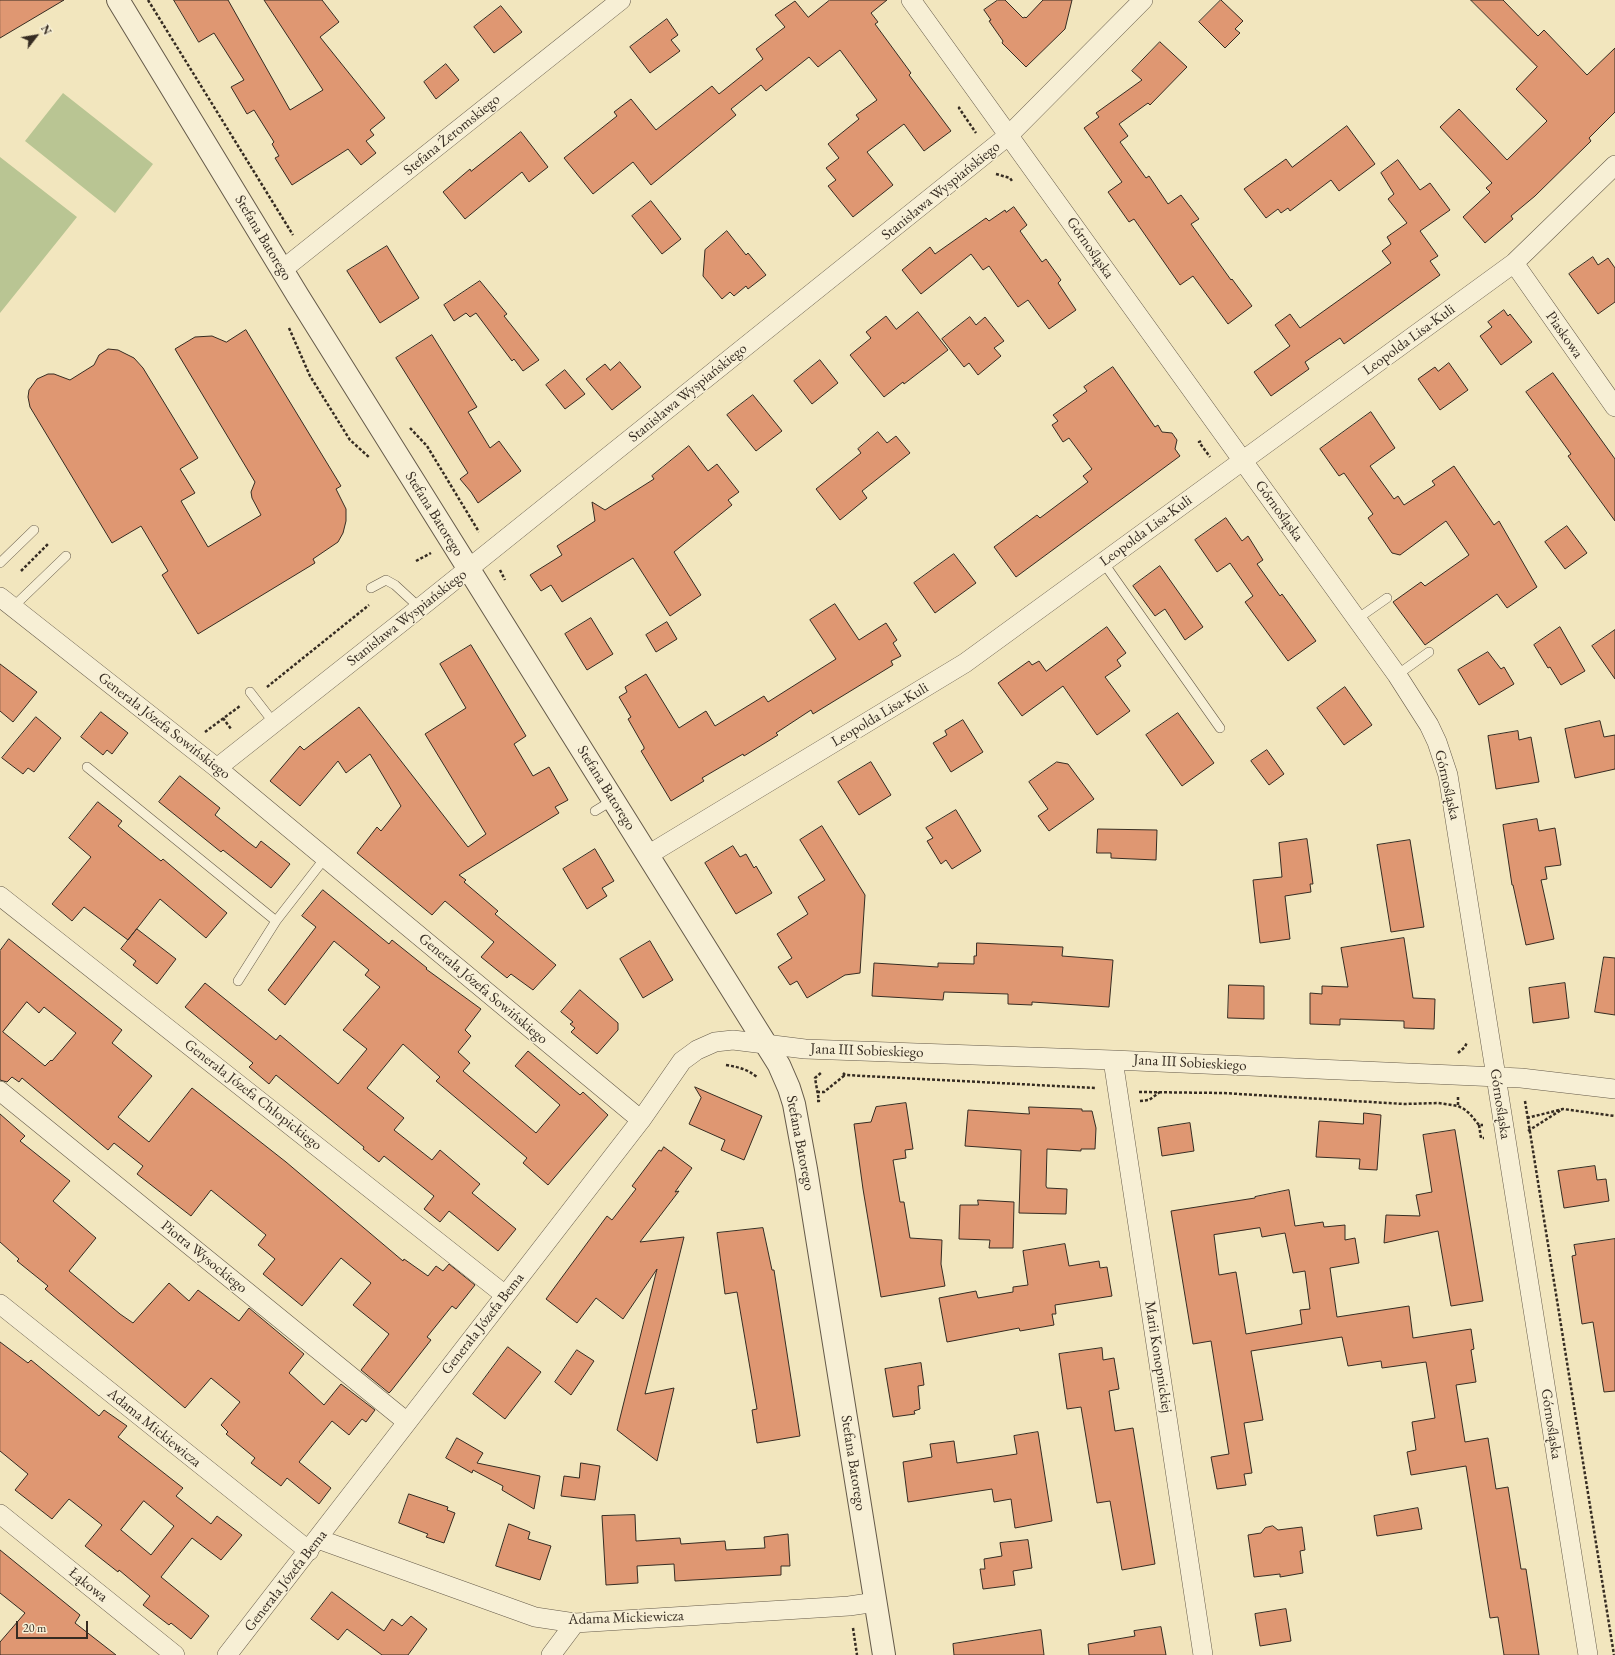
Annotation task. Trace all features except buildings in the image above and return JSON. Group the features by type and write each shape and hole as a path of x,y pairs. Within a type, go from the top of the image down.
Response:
{"street":[{"name":"Stefana Batorego","path":"118,0 282,270 778,1065 789,1088 794,1104 806,1169 884,1655"},
{"name":"Stefana Żeromskiego","path":"282,270 621,0"},
{"name":"Górnośląska","path":"911,0 1397,675 1429,725 1437,742 1448,775 1588,1655"},
{"name":"Stanisława Wyspiańskiego","path":"217,768 420,608 1009,135 1143,0"},
{"name":"Leopolda Lisa-Kuli","path":"648,856 965,663 1243,462 1514,263 1615,165"},
{"name":"Piaskowa","path":"1514,263 1615,407"},
{"name":"Generała Józefa Sowińskiego","path":"7,602 217,768 641,1120"},
{"name":"Generała Józefa Chłopickiego","path":"0,896 505,1295"},
{"name":"Generała Józefa Bema","path":"227,1655 314,1545 407,1422 641,1120 682,1061 696,1050 715,1042 733,1040 765,1044"},
{"name":"Jana III Sobieskiego","path":"765,1044 805,1049 1113,1060 1521,1078 1615,1089"},
{"name":"Marii Konopnickiej","path":"1113,1060 1203,1655"},
{"name":"Piotra Wysockiego","path":"0,1091 407,1422"},
{"name":"Adama Mickiewicza","path":"0,1304 314,1545 535,1617 575,1623 849,1606 876,1602"},
{"name":"Łąkowa","path":"0,1514 175,1655"},
{"path":"551,1655 575,1623"}],"lane":[{"path":"0,563 34,530"},
{"path":"7,602 66,556"},
{"path":"1103,562 1220,728"},
{"path":"371,588 386,580 395,585 420,608"},
{"path":"1357,619 1387,598"},
{"path":"1397,675 1430,652"},
{"path":"252,694 274,723"},
{"path":"87,767 276,921"},
{"path":"594,811 613,800"},
{"path":"238,981 276,921 325,858"}],"path":[{"path":"285,321 310,376 350,440 372,460"},
{"path":"426,446 476,528 492,550"},
{"path":"21,571 49,543"},
{"path":"187,745 395,585"},
{"path":"813,1097 814,1102 819,1101 815,1078 826,1070"},
{"path":"840,1072 845,1075 1098,1088 1103,1095 1187,1092 1280,1097 1314,1097 1404,1104 1438,1103 1458,1106 1464,1109 1479,1125 1528,1118 1563,1109 1615,1116"},
{"path":"812,1093 824,1092 845,1075"},
{"path":"1525,1105 1614,1655"}],"green space":[{"path":"63,93 153,164 115,213 25,141"},
{"path":"0,157 77,217 0,313"}]}
